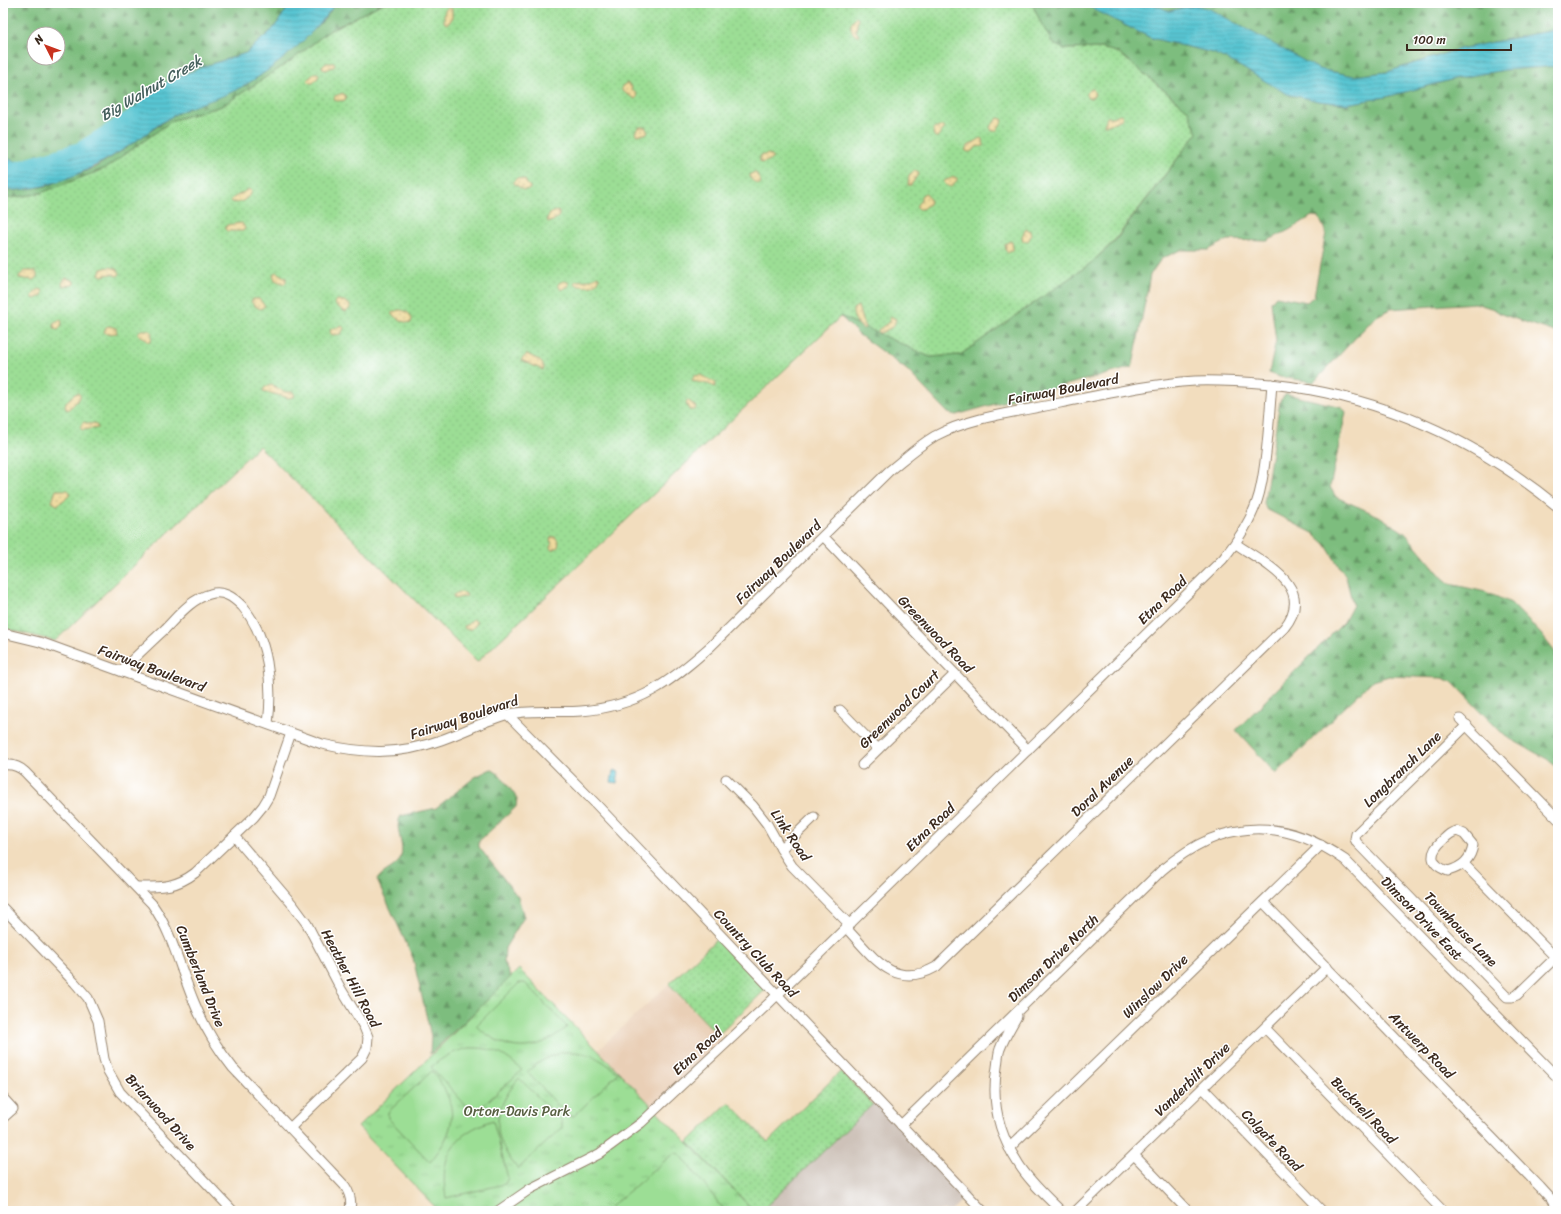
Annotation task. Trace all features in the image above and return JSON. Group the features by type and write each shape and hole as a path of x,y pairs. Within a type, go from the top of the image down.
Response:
{"street":[{"name":"Fairway Boulevard","path":"3,633 35,640 322,744 355,751 376,752 394,751 428,745 508,715 524,711 574,711 600,708 633,700 652,692 679,674 711,646 824,537 889,471 909,454 936,436 965,424 985,419 1163,384 1197,381 1272,384 1310,389 1340,395 1395,412 1415,419 1467,444 1530,484 1558,507"},
{"name":"Etna Road","path":"498,1211 530,1189 598,1154 631,1131 777,995 1210,573 1236,544 1246,525 1261,487 1266,456 1272,384"},
{"name":"Greenwood Road","path":"824,537 1028,750"},
{"name":"Doral Avenue","path":"848,926 881,964 898,974 907,976 918,975 936,967 1284,628 1292,615 1294,608 1294,600 1290,585 1279,573 1236,544"},
{"path":"121,671 190,604 211,594 226,594 245,610 262,640 269,681 268,724"},
{"name":"Greenwood Court","path":"862,765 955,674"},
{"path":"840,710 878,749"},
{"name":"Country Club Road","path":"508,715 596,804 983,1211"},
{"path":"1460,719 1558,819"},
{"name":"Longbranch Lane","path":"1356,834 1467,726"},
{"path":"137,887 161,887 180,883 196,873 254,817 269,796 291,733"},
{"name":"Cumberland Drive","path":"5,765 17,766 25,772 152,904 162,918 170,935 204,1026 218,1050 233,1068 345,1186 351,1202 349,1211"},
{"name":"Link Road","path":"726,779 753,806 767,824 792,866 848,926"},
{"path":"781,849 814,817"},
{"name":"Dimson Drive East","path":"1238,830 1273,830 1292,833 1321,845 1353,866 1558,1078"},
{"name":"Dimson Drive North","path":"901,1125 1179,856 1209,838 1222,833 1238,830"},
{"path":"1457,831 1464,834 1473,845 1472,852 1464,864 1448,872 1441,869 1434,862 1432,857 1433,850 1452,832 1457,831"},
{"name":"Townhouse Lane","path":"1356,834 1355,839 1357,843 1507,997 1517,995 1557,959"},
{"name":"Heather Hill Road","path":"234,836 293,905 307,924 341,989 364,1027 368,1037 368,1048 362,1058 290,1128"},
{"name":"Winslow Drive","path":"1009,1148 1321,845"},
{"path":"1464,864 1557,959"},
{"name":"Antwerp Road","path":"1263,902 1540,1187 1551,1199 1558,1210"},
{"name":"Briarwood Drive","path":"3,908 88,998 98,1021 106,1065 120,1092 233,1211"},
{"name":"Vanderbilt Drive","path":"1076,1211 1327,967"},
{"path":"1020,1010 1000,1050 995,1079 995,1100 998,1118 1009,1148 1018,1164 1034,1184 1061,1211"},
{"name":"Bucknell Road","path":"1265,1028 1443,1211"},
{"name":"Colgate Road","path":"1203,1088 1322,1211"},
{"path":"3,1098 13,1109 3,1118"},
{"path":"1134,1155 1188,1211"}],"shaded area":[{"path":"669,984 725,1044 656,1110 598,1050"},
{"path":"878,1099 968,1194 951,1211 761,1211"}],"green space":[{"path":"3,3 291,3 273,29 246,53 171,79 145,96 117,126 93,145 72,157 21,163 3,157"},
{"path":"336,3 383,3 329,31 292,60 222,106 173,120 106,168 38,194 3,199 3,190 10,191 47,186 94,168 174,115 263,73 298,45 323,21"},
{"path":"383,3 1032,3 1041,23 1064,49 1102,48 1119,53 1188,110 1197,133 1114,241 1091,263 960,355 930,357 840,317 477,662 259,446 55,641 3,628 3,199 38,194 106,168 173,120 222,106 292,60 329,31"},
{"path":"1032,3 1087,3 1096,11 1151,38 1213,53 1318,101 1347,104 1386,97 1458,78 1505,70 1558,66 1558,333 1501,314 1494,309 1475,303 1390,309 1375,317 1314,382 1280,377 1269,373 1276,341 1271,302 1276,296 1307,302 1314,296 1326,233 1319,217 1312,216 1267,241 1228,240 1208,250 1180,250 1161,259 1150,275 1132,367 956,415 948,413 907,370 858,334 840,316 930,357 960,355 1091,263 1115,241 1197,133 1188,110 1119,53 1102,48 1064,49 1053,44"},
{"path":"1151,3 1558,3 1558,29 1459,49 1387,72 1354,76 1319,69 1196,5 1169,11"},
{"path":"1286,394 1342,407 1346,412 1330,487 1336,497 1379,516 1405,533 1442,577 1450,584 1486,592 1511,603 1541,634 1558,656 1558,768 1547,759 1505,736 1452,682 1442,678 1389,676 1372,681 1276,774 1236,730 1344,622 1353,605 1346,577 1325,544 1313,533 1266,509 1264,503 1280,401"},
{"path":"491,769 500,775 517,798 516,807 479,841 479,847 518,897 524,917 505,948 504,963 511,978 430,1054 431,1036 413,958 377,880 397,863 401,856 402,846 398,825 401,816 436,808 475,777"},
{"path":"718,938 766,989 718,1035 669,984"},
{"name":"Orton-Davis Park","path":"519,969 754,1211 439,1211 358,1127"},
{"path":"519,983 525,983 567,1027 555,1036 543,1042 532,1046 521,1047 510,1046 499,1041 476,1026"},
{"path":"469,1048 492,1050 510,1060 522,1070 477,1111 471,1111 431,1067 449,1055"},
{"path":"564,1052 593,1056 618,1073 574,1116 568,1116 527,1072 535,1065 553,1055"},
{"path":"432,1071 441,1083 447,1095 451,1106 452,1117 446,1139 430,1162 388,1118 388,1112"},
{"path":"841,1071 873,1104 761,1211 754,1211 688,1142 729,1102 768,1142"},
{"path":"519,1078 562,1121 562,1128 518,1169 503,1146 499,1134 498,1124 499,1113 504,1102 510,1090"},
{"path":"493,1120 508,1178 505,1184 446,1198 444,1183 445,1170 447,1158 452,1148 459,1139 468,1132"},
{"path":"674,1153 680,1154 725,1211 610,1211 608,1209"}],"sand":[{"path":"449,7 452,9 452,17 450,22 446,24 444,22 444,14 445,10"},
{"path":"856,17 858,19 856,31 859,35 857,36 854,35 851,30 851,24"},
{"path":"327,63 334,63 335,66 326,70 323,69 322,66"},
{"path":"315,73 318,73 319,76 313,83 310,83 307,80"},
{"path":"627,83 632,87 631,90 635,92 637,97 635,99 622,91 622,86"},
{"path":"1091,88 1093,89 1095,95 1091,98 1087,98 1087,93"},
{"path":"343,93 346,97 345,100 337,101 334,99 335,96"},
{"path":"1120,114 1123,116 1122,119 1108,125 1104,125 1107,117 1113,117"},
{"path":"998,118 1002,119 1003,121 996,131 992,131 990,127"},
{"path":"942,126 945,128 937,137 935,137 933,134 934,129"},
{"path":"640,127 645,127 648,132 637,135 635,133"},
{"path":"981,138 983,139 984,146 976,147 973,151 968,152 965,150 968,146"},
{"path":"768,154 772,156 772,159 763,163 760,162 760,156"},
{"path":"914,171 918,171 919,173 911,185 908,185 909,175"},
{"path":"752,173 756,173 761,182 760,184 755,183 752,180 750,175"},
{"path":"954,177 957,178 957,180 951,187 945,184 944,181"},
{"path":"517,178 525,180 530,189 523,190 514,183"},
{"path":"249,189 252,192 246,199 238,203 232,202 231,200 233,198"},
{"path":"925,193 930,200 929,204 922,209 919,209 916,206 921,200 921,196"},
{"path":"557,211 559,212 559,216 553,221 548,222 547,218 551,213"},
{"path":"242,223 245,228 243,231 227,231 225,229 227,225"},
{"path":"1026,229 1030,231 1031,236 1028,241 1023,241 1022,236"},
{"path":"1010,241 1012,242 1013,249 1008,253 1006,251 1005,244"},
{"path":"110,267 117,269 120,273 119,275 117,276 111,274 102,276 99,274 101,269"},
{"path":"25,271 35,271 37,277 33,280 19,278 19,276"},
{"path":"276,272 286,278 286,282 284,284 275,280 273,274"},
{"path":"598,276 600,278 596,284 591,286 579,286 574,283 576,281 589,280"},
{"path":"66,278 74,281 74,285 63,286 62,283"},
{"path":"564,281 568,282 569,286 561,290 558,285"},
{"path":"40,289 43,291 42,296 34,299 32,297 36,291"},
{"path":"253,299 259,299 265,306 260,309 251,302"},
{"path":"337,300 344,301 350,305 350,308 346,312 344,311 334,304"},
{"path":"858,306 865,327 864,329 857,323 853,315 853,309"},
{"path":"399,310 405,311 409,314 412,319 411,323 401,321 391,314"},
{"path":"890,316 896,319 894,326 879,333 878,330 889,322"},
{"path":"59,320 62,321 61,327 58,330 55,329 53,323"},
{"path":"109,326 116,328 117,333 107,334 104,332 106,327"},
{"path":"342,326 344,328 341,334 333,335 330,333 331,329"},
{"path":"141,330 148,330 152,332 151,342 139,335 138,333"},
{"path":"527,354 541,362 544,367 543,370 521,360"},
{"path":"700,375 716,383 715,387 692,381 694,376"},
{"path":"272,385 285,392 293,392 295,396 289,398 263,391 265,387"},
{"path":"78,393 80,398 67,410 65,406 66,402"},
{"path":"688,400 696,407 695,410 689,410 686,403"},
{"path":"83,422 90,424 95,423 98,428 82,430 80,427"},
{"path":"56,490 68,490 70,492 69,496 57,505 52,502"},
{"path":"555,537 559,542 558,547 553,550 551,548 552,544 550,539"},
{"path":"459,592 465,593 467,596 454,599 453,595"},
{"path":"473,619 477,622 475,626 471,629 465,629 464,626"}],"water":[{"path":"291,3 336,3 315,29 291,52 264,73 236,90 174,115 113,156 83,172 51,184 35,188 3,190 3,157 21,163 72,157 93,145 117,126 145,96 171,79 246,53 273,29"},
{"path":"1087,3 1151,3 1169,11 1196,5 1210,9 1319,69 1354,76 1387,72 1459,49 1558,29 1558,66 1505,70 1458,78 1386,97 1347,104 1318,101 1287,94 1234,63 1213,53 1151,38 1096,11"},
{"path":"615,770 619,772 617,783 611,782 613,771"}],"waterway":[{"name":"Big Walnut Creek","path":"3,168 8,170 80,148 134,114"}]}
